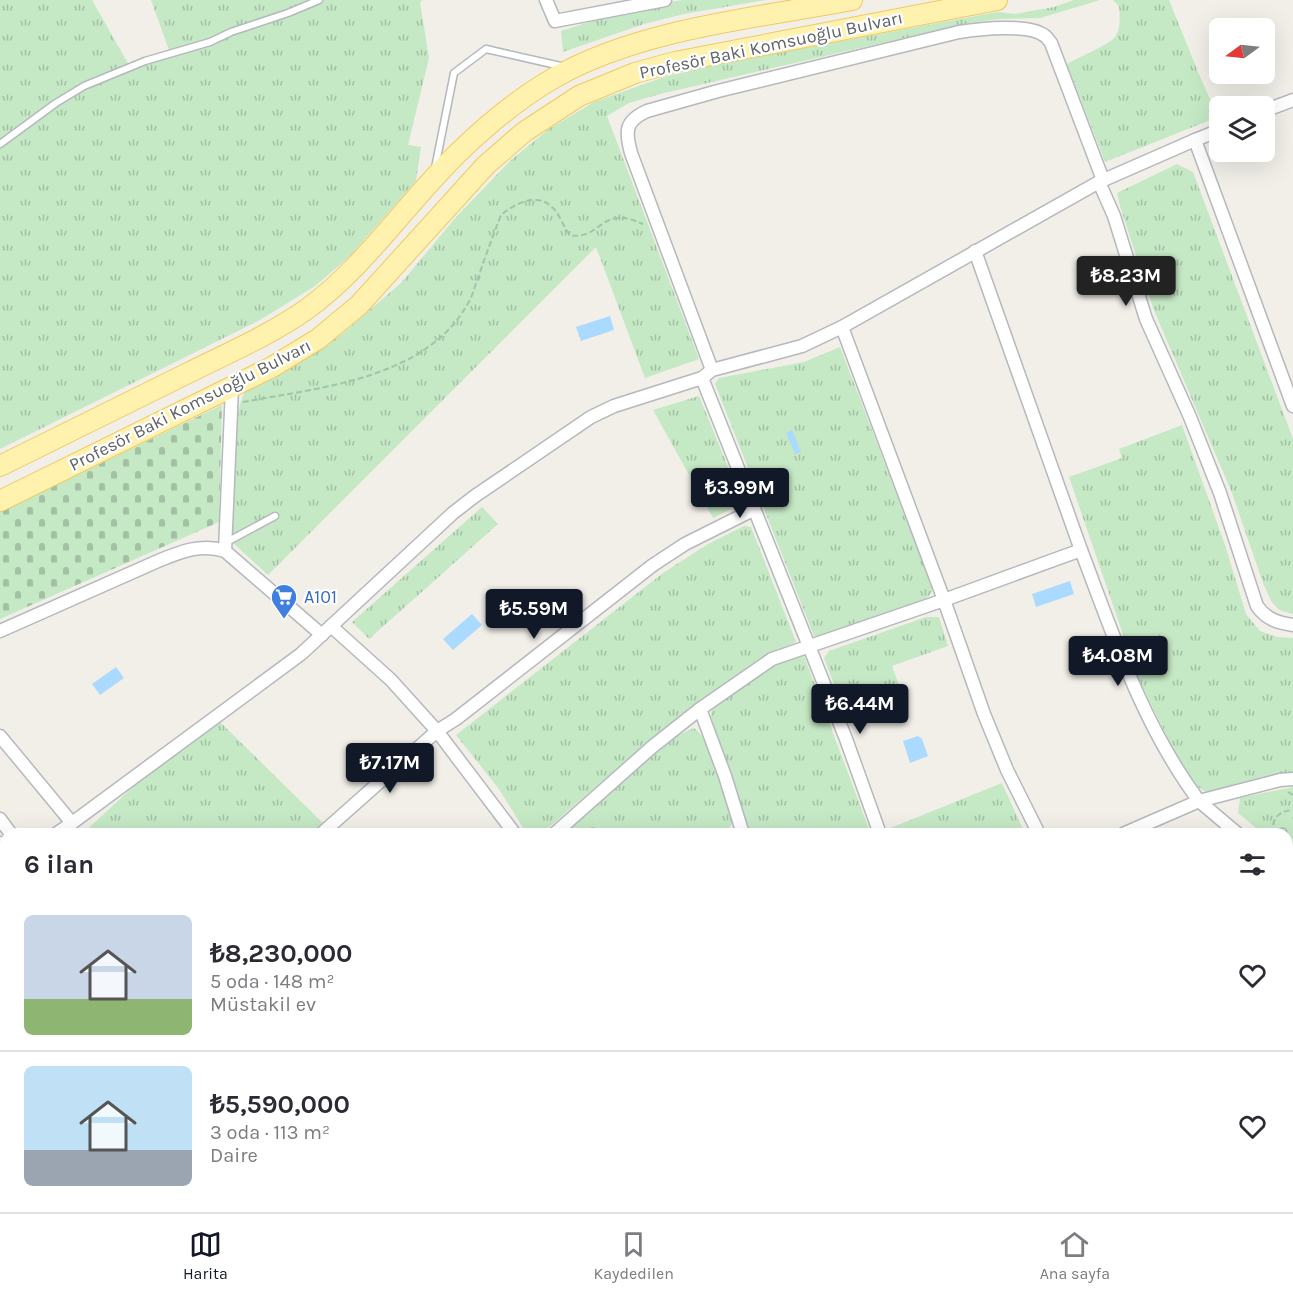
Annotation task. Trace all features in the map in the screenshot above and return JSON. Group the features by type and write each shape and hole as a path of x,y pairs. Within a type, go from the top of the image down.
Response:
{"main road":[{"name":"Profesör Baki Komsuoğlu Bulvarı","path":"0,466 279,327 304,311 344,278 458,153 501,114 553,78 600,56 660,37 852,0"},
{"name":"Profesör Baki Komsuoğlu Bulvarı","path":"0,501 231,395 341,322 392,270 486,165 524,132 579,96 634,73 675,62 997,0"}],"street":[{"path":"546,0 555,21 665,0"},
{"path":"878,828 846,739 753,510 660,229 628,141 627,129 637,116 647,111 718,91 959,32 981,29 1017,29 1045,35 1051,43 1114,216 1146,319 1190,417 1220,493 1257,606 1270,620 1293,625"},
{"path":"1275,108 1292,104"},
{"path":"65,828 277,673 326,631 453,513 580,423 614,406 707,374 801,346 842,327 1101,181 1209,134"},
{"path":"1195,140 1293,406"},
{"path":"975,251 1081,550 1136,692 1164,750 1199,801 1231,828"},
{"path":"842,327 984,714 1007,770 1036,828"},
{"path":"225,547 231,395"},
{"path":"328,828 437,731 456,719 653,566 685,544 753,510"},
{"path":"0,631 179,553 204,547 225,547 326,631 364,654 391,680 437,731 510,828"},
{"path":"561,828 652,747 700,709 772,659 1081,550"},
{"path":"700,709 722,767 740,828"},
{"path":"0,736 72,823"},
{"path":"1137,828 1199,801 1280,780 1293,779"}],"lane":[{"path":"0,144 64,97 84,86 145,61 210,42 319,0"},
{"path":"433,180 454,73 486,50 571,69"},
{"path":"225,547 275,516"}],"path":[{"path":"231,395 323,387 384,371 411,359 434,344 453,325 468,305 501,214 525,201 544,201 553,207 570,235 578,237 585,236 615,218 623,217 660,229"},
{"path":"1273,828 1276,817 1285,811 1293,810"}],"green space":[{"path":"0,0 92,0 130,67 170,53 151,0 423,0 420,2 429,58 408,145 421,147 416,181 349,257 315,286 260,320 0,449"},
{"path":"684,0 766,0 684,14 644,24 563,52 561,31 638,6"},
{"path":"1074,0 1100,0 1040,18 999,19 969,23 660,94 629,103 607,116 699,359 645,378 596,247 268,575 233,543 234,443 244,394 254,385 341,335 401,283 457,216 511,160 549,129 594,102 664,77 714,65 997,12 1015,14 1054,7"},
{"path":"1113,0 1169,0 1209,97 1209,121 1105,162 1067,64 1111,41 1120,23 1119,6"},
{"path":"1177,164 1193,172 1293,439 1293,614 1279,610 1271,601 1263,583 1232,493 1153,308 1120,206 1117,193"},
{"path":"840,347 931,584 932,592 927,598 820,636 814,636 715,384 719,378 804,362"},
{"path":"699,396 740,496 733,507 713,518 653,410"},
{"path":"222,405 219,522 0,619 0,512"},
{"path":"1182,425 1225,545 1246,614 1260,631 1277,637 1293,638 1293,772 1268,775 1206,792 1195,785 1176,755 1138,678 1069,477 1122,458 1119,449"},
{"path":"482,507 498,524 369,639 352,622"},
{"path":"744,526 751,527 796,642 761,658 725,683 643,746 548,828 523,828 499,789 456,735 663,573 708,544"},
{"path":"926,617 939,617 948,646 892,666 899,685 842,705 824,658 829,651"},
{"path":"804,656 869,828 746,828 742,819 711,716 712,705 767,669"},
{"path":"220,722 324,824 319,828 89,828 145,776"},
{"path":"694,728 708,746 723,784 733,820 731,826 728,828 601,828 590,809 652,753"},
{"path":"1002,783 1022,828 890,828"},
{"path":"1293,787 1293,828 1256,828 1238,813 1240,798"},
{"path":"590,809 601,828 571,828"},
{"path":"1293,812 1293,828 1276,828 1276,822 1282,815"}],"water":[{"path":"610,316 614,330 581,341 576,327"},
{"path":"792,430 801,452 795,454 786,433"},
{"path":"1070,581 1074,594 1036,607 1032,594"},
{"path":"472,614 482,625 453,650 443,639"},
{"path":"116,667 124,678 100,695 92,684"},
{"path":"918,736 922,739 928,756 910,763 903,741"}],"place":[{"name":"A101","path":"284,620"}]}
